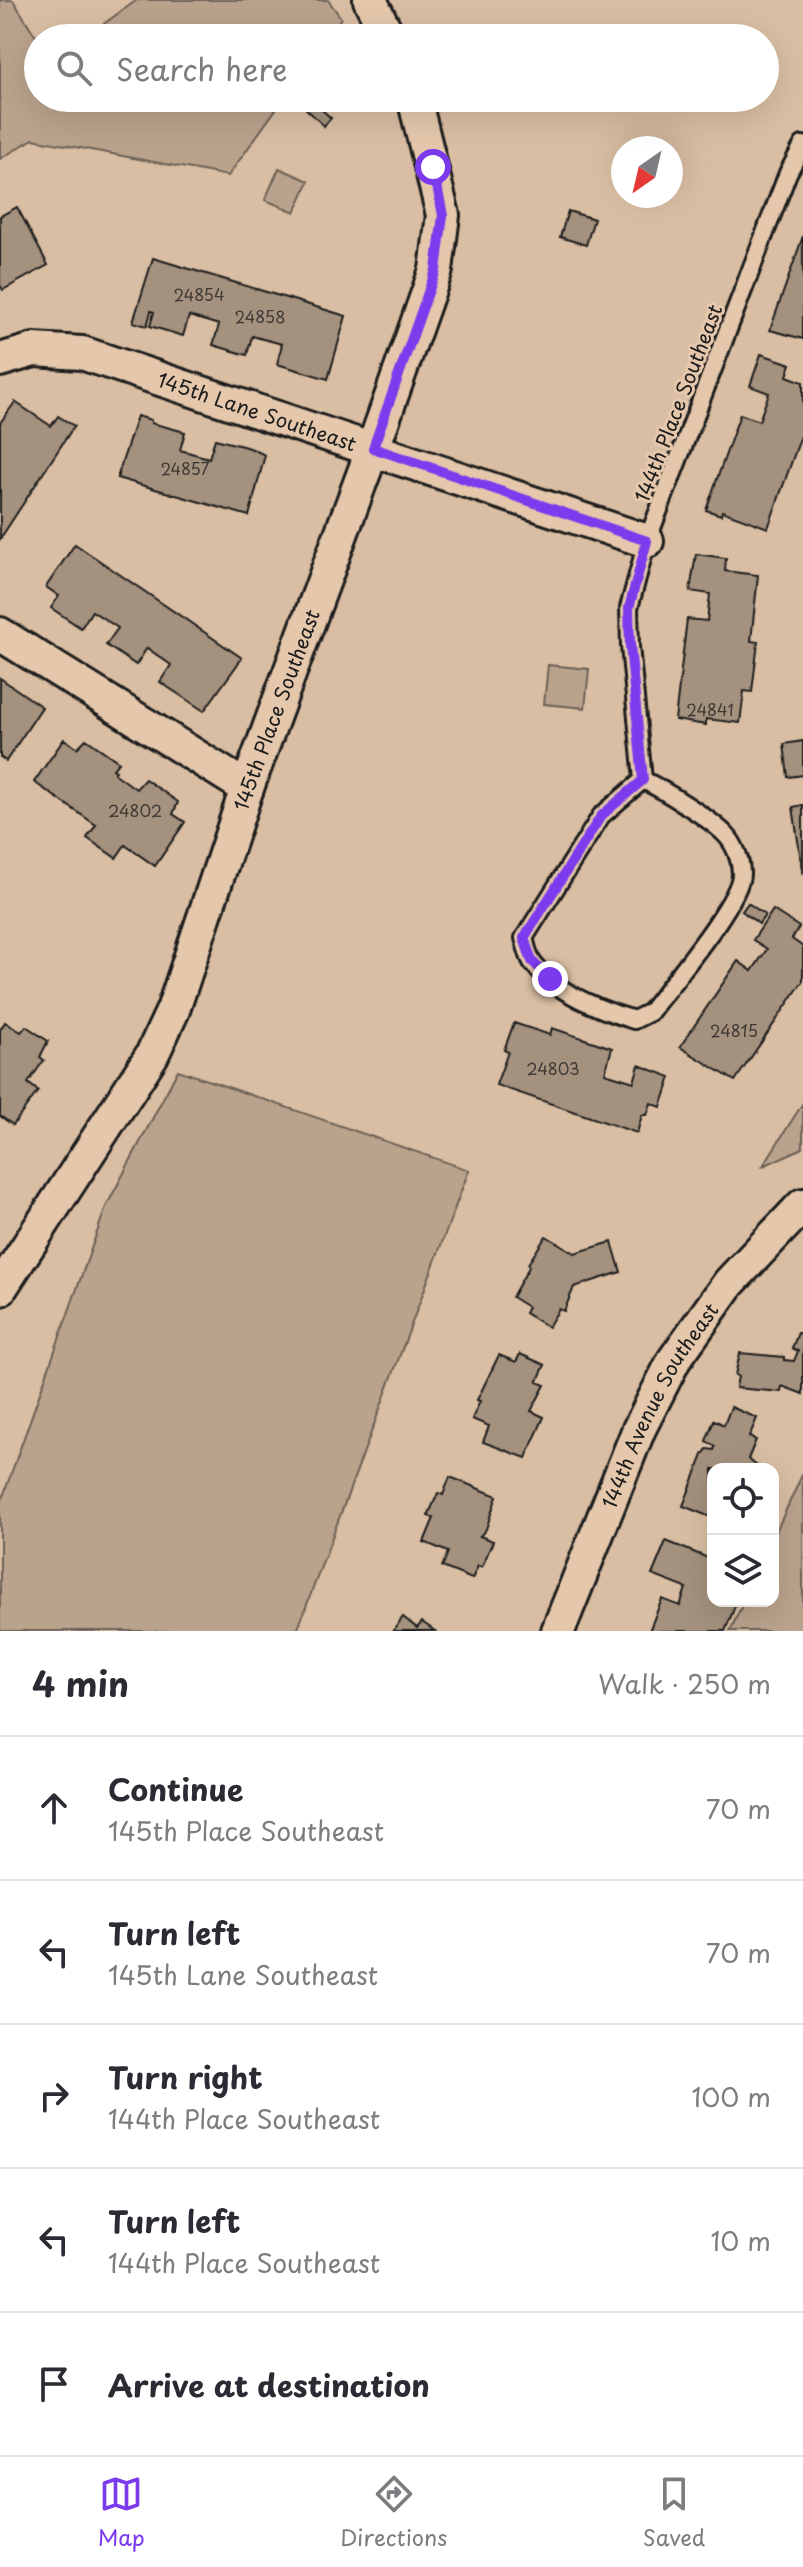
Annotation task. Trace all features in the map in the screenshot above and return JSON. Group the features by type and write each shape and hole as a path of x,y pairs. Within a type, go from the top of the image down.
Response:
{"street":[{"path":"370,0 382,24"},
{"name":"145th Place Southeast","path":"0,1289 152,1055 173,1010 247,788 373,448 436,270 443,215 417,112"},
{"name":"145th Lane Southeast","path":"0,360 34,350 82,353 647,541"},
{"path":"0,634 247,788"},
{"name":"144th Avenue Southeast","path":"558,1631 639,1429 674,1360 729,1283 803,1205"}],"lane":[{"name":"144th Place Southeast","path":"643,780 629,608 647,541 783,188 803,145"},
{"path":"643,780 662,789 725,835 737,854 741,876 726,908 650,1012 634,1020 596,1008 550,979 532,961 524,938 601,816 643,780"}],"shaded area":[{"path":"0,0 13,0 28,24 24,24 24,112 274,112 228,176 33,139 0,159"},
{"path":"137,0 328,0 341,18 337,24 104,24"},
{"path":"279,168 309,181 295,212 265,200"},
{"path":"548,665 589,669 585,708 544,704"},
{"path":"178,1070 469,1170 297,1631 0,1631 0,1505 106,1207"},
{"path":"803,1103 803,1148 763,1166"},
{"path":"803,1473 803,1631 730,1631 741,1607 779,1607 779,1525"}],"building":[{"path":"309,112 324,112 331,118 324,126"},
{"path":"17,207 48,265 3,290 0,285 0,216"},
{"path":"568,211 594,219 586,245 560,237"},
{"path":"803,236 803,339 770,330"},
{"path":"153,258 346,316 328,379 277,364 282,344 252,336 247,355 213,345 219,325 189,316 183,336 150,326 154,312 151,311 147,326 133,322"},
{"path":"761,354 791,364 787,376 803,382 803,430 768,528 722,511 721,515 706,510 740,414 759,421 769,393 750,386"},
{"path":"15,402 51,426 58,416 74,426 0,539 0,423"},
{"path":"137,416 185,432 180,450 209,458 215,439 265,455 249,516 117,478"},
{"path":"75,544 242,658 204,711 160,682 171,665 147,648 136,665 106,645 118,628 92,611 81,628 51,608 59,596 46,587"},
{"path":"696,554 726,558 725,571 758,575 751,641 758,642 752,692 744,691 740,723 706,719 706,725 675,720 687,619 707,621 710,594 690,591"},
{"path":"0,678 42,707 6,761 0,757"},
{"path":"64,739 77,748 86,739 119,762 113,769 116,771 114,773 136,789 145,779 178,802 173,814 185,822 155,866 125,845 116,858 87,838 96,825 34,782"},
{"path":"803,741 803,775 788,777 784,744"},
{"path":"803,805 803,874 793,807"},
{"path":"748,903 765,915 759,924 742,911"},
{"path":"773,910 799,927 792,939 803,947 803,981 735,1081 680,1047 738,961 752,971 767,949 753,940"},
{"path":"5,1022 21,1032 26,1026 48,1041 40,1057 44,1060 28,1083 38,1091 13,1125 0,1116 0,1030"},
{"path":"514,1023 550,1035 552,1028 612,1048 605,1073 634,1082 639,1065 671,1077 661,1107 651,1103 647,1115 642,1115 637,1133 496,1085"},
{"path":"546,1236 575,1253 612,1242 621,1272 574,1287 564,1311 559,1309 548,1327 525,1313 528,1307 512,1297"},
{"path":"798,1333 803,1334 803,1394 782,1386 781,1392 736,1388 738,1376 735,1375 740,1353 784,1357 784,1360 794,1361 798,1351 792,1348"},
{"path":"520,1354 545,1365 537,1382 545,1385 531,1411 544,1417 526,1458 483,1442 489,1426 472,1419 480,1401 477,1400 499,1355 516,1362"},
{"path":"731,1407 757,1418 749,1437 756,1440 748,1459 753,1463 707,1463 707,1516 683,1506 703,1455 707,1449 714,1450 715,1446 706,1441 714,1420 724,1425"},
{"path":"450,1477 497,1496 486,1529 480,1536 493,1541 482,1567 478,1566 472,1579 442,1567 448,1552 424,1542 434,1518 428,1516 438,1493 443,1495"},
{"path":"666,1541 707,1558 707,1607 735,1607 725,1631 649,1631 662,1599 680,1606 686,1588 652,1575"},
{"path":"403,1617 417,1628 422,1622 435,1631 393,1631"}],"route":[{"path":"433,167 443,215 436,270 373,448 647,541 629,608 643,780 601,816 524,938 532,961 550,979"}]}
